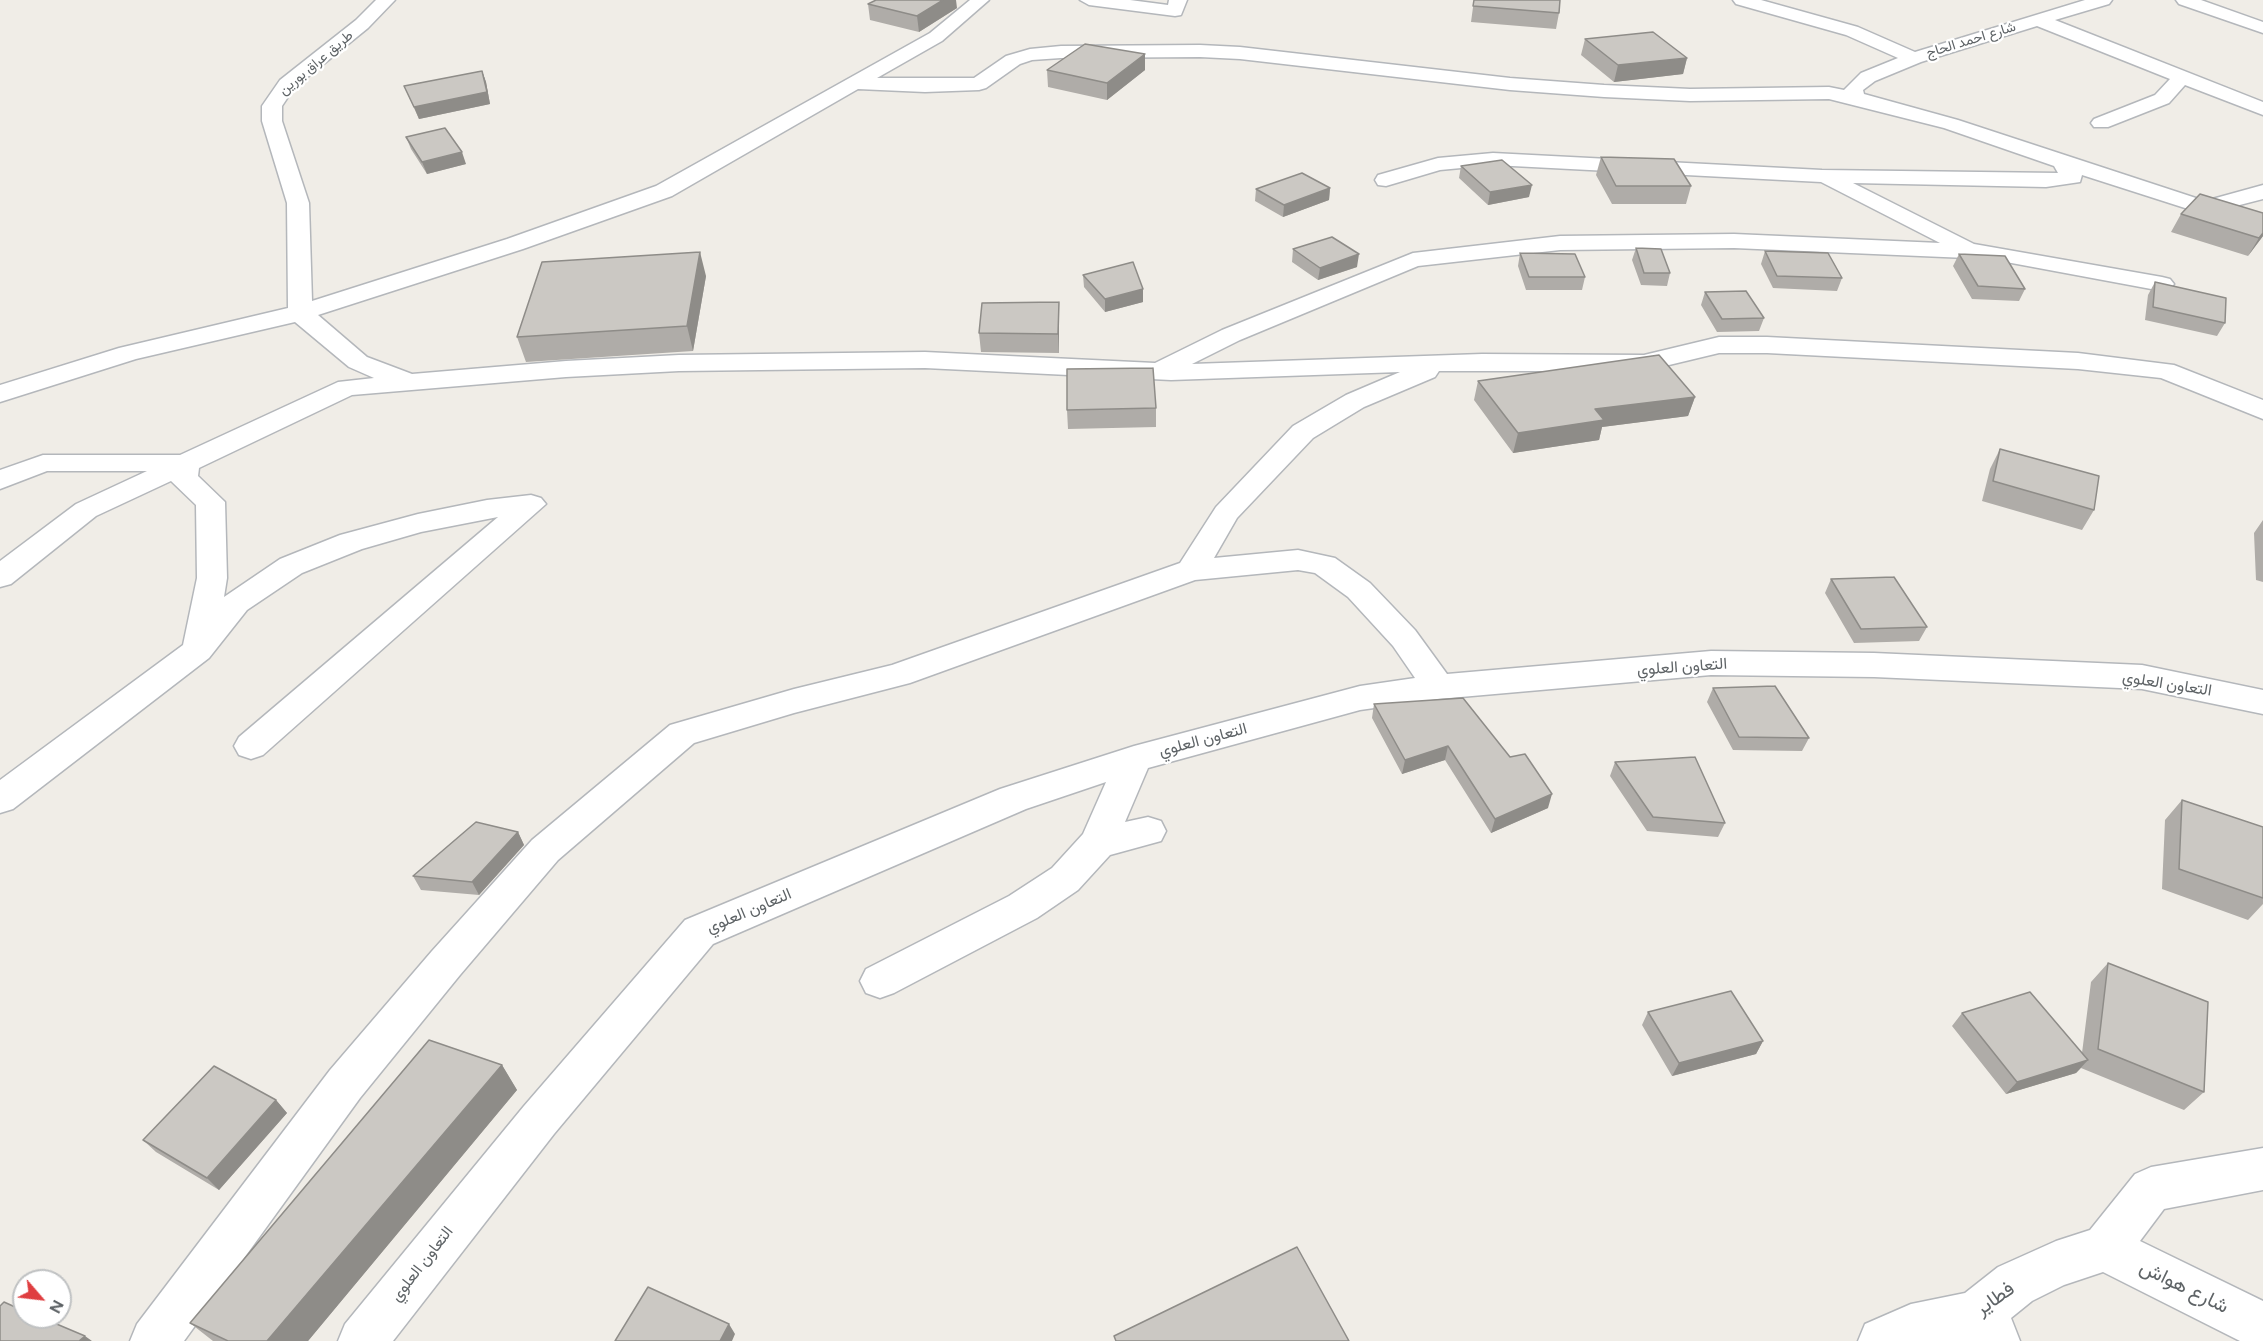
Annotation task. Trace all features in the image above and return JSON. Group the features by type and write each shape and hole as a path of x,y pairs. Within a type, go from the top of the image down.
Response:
{"street":[{"name":"طريق عراق بورين","path":"300,313 298,203 271,117 272,106 288,84 362,24 386,0"},
{"path":"0,394 128,353 300,313 515,244 664,191 936,37 980,0"},
{"path":"1089,0 1175,11 1178,0"},
{"path":"1742,0 1852,31 1914,58"},
{"name":"شارع احمد الحاج","path":"1856,98 1853,89 1868,77 1914,58 2103,0"},
{"path":"2185,0 2263,28"},
{"path":"2038,20 2263,109"},
{"path":"853,83 914,86 979,84 1013,60 1030,55 1061,52 1200,51 1240,53 1510,84 1604,91 1690,95 1797,92 1856,98 1951,124 2061,162 2263,226"},
{"path":"2101,123 2162,99 2181,78"},
{"path":"1386,180 1438,164 1493,159 1822,176 2046,182 2072,177 2061,162"},
{"path":"1822,176 1974,251"},
{"path":"2206,207 2263,192"},
{"path":"1155,371 1231,335 1413,260 1560,243 1734,241 1974,251 2162,284"},
{"path":"300,313 358,362 410,382"},
{"path":"0,577 86,510 347,388 566,369 679,363 925,360 1155,371 1456,363 1644,363 1719,345 2078,361 2165,371 2236,397 2263,411"},
{"path":"1191,570 1226,513 1303,432 1355,401 1414,374 1456,363"},
{"path":"0,480 43,463 186,462"},
{"path":"186,462 183,478 210,502 212,578 198,650"},
{"path":"0,799 198,650 236,603 291,566 351,542 418,523 487,509 531,504 250,746"},
{"path":"154,1341 345,1084 446,963 545,850 682,734 794,701 898,675 1191,570 1298,560 1324,564 1359,590 1404,638 1438,687"},
{"name":"التعاون العلوي","path":"362,1341 539,1120 699,932 1013,799 1134,759 1360,698 1438,687 1711,663 1874,665 2142,677 2263,702"},
{"path":"880,981 1023,907 1065,879 1098,843 1134,759"},
{"path":"1098,843 1148,831"},
{"path":"2105,1248 2151,1189 2263,1168"},
{"name":"شارع هواش","path":"2105,1248 2263,1327"},
{"name":"فطاير","path":"1882,1341 1911,1328 1986,1328 2015,1284 2056,1264 2105,1248"}],"building":[{"path":"876,0 943,0 917,16 868,4"},
{"path":"1474,0 1560,0 1559,13 1473,6"},
{"path":"1653,32 1687,58 1618,65 1585,39"},
{"path":"1085,44 1145,54 1107,83 1047,70"},
{"path":"482,71 487,92 414,107 404,86"},
{"path":"445,128 462,152 422,162 406,137"},
{"path":"1601,157 1674,159 1691,186 1616,186"},
{"path":"1502,160 1532,185 1490,192 1461,166"},
{"path":"1302,173 1330,188 1284,205 1256,189"},
{"path":"2200,194 2263,213 2263,233 2259,238 2181,214"},
{"path":"1332,237 1359,254 1320,268 1293,249"},
{"path":"1636,248 1661,249 1670,273 1644,273"},
{"path":"1765,251 1828,253 1842,278 1777,276"},
{"path":"700,252 687,326 517,337 542,262"},
{"path":"1520,253 1575,254 1585,277 1529,277"},
{"path":"1959,254 2005,256 2025,289 1978,286"},
{"path":"1133,262 1143,289 1105,299 1083,275"},
{"path":"2155,282 2226,298 2225,323 2153,307"},
{"path":"1746,291 1764,318 1722,319 1705,292"},
{"path":"1059,302 1058,334 979,333 982,303"},
{"path":"1659,355 1695,397 1595,409 1604,420 1518,433 1478,381"},
{"path":"1153,368 1156,408 1067,410 1067,369"},
{"path":"2000,449 2099,476 2094,510 1993,481"},
{"path":"1894,577 1927,627 1861,629 1831,579"},
{"path":"1775,686 1809,738 1739,737 1713,688"},
{"path":"1463,698 1510,757 1525,754 1552,794 1495,819 1448,746 1405,760 1374,704"},
{"path":"1695,757 1725,823 1653,817 1615,762"},
{"path":"2182,800 2263,827 2263,898 2179,869"},
{"path":"476,822 518,832 472,882 413,876"},
{"path":"2108,963 2208,1002 2204,1092 2098,1049"},
{"path":"1731,991 1763,1041 1679,1063 1648,1012"},
{"path":"2030,992 2088,1060 2017,1082 1962,1013"},
{"path":"429,1040 502,1065 267,1341 228,1341 190,1323"},
{"path":"214,1066 276,1100 207,1178 143,1140"},
{"path":"1297,1247 1349,1341 1116,1341 1114,1336"},
{"path":"648,1287 729,1324 720,1341 615,1341"},
{"path":"4,1302 12,1306 12,1329 68,1329 85,1336 79,1341 0,1341 0,1306"}]}
